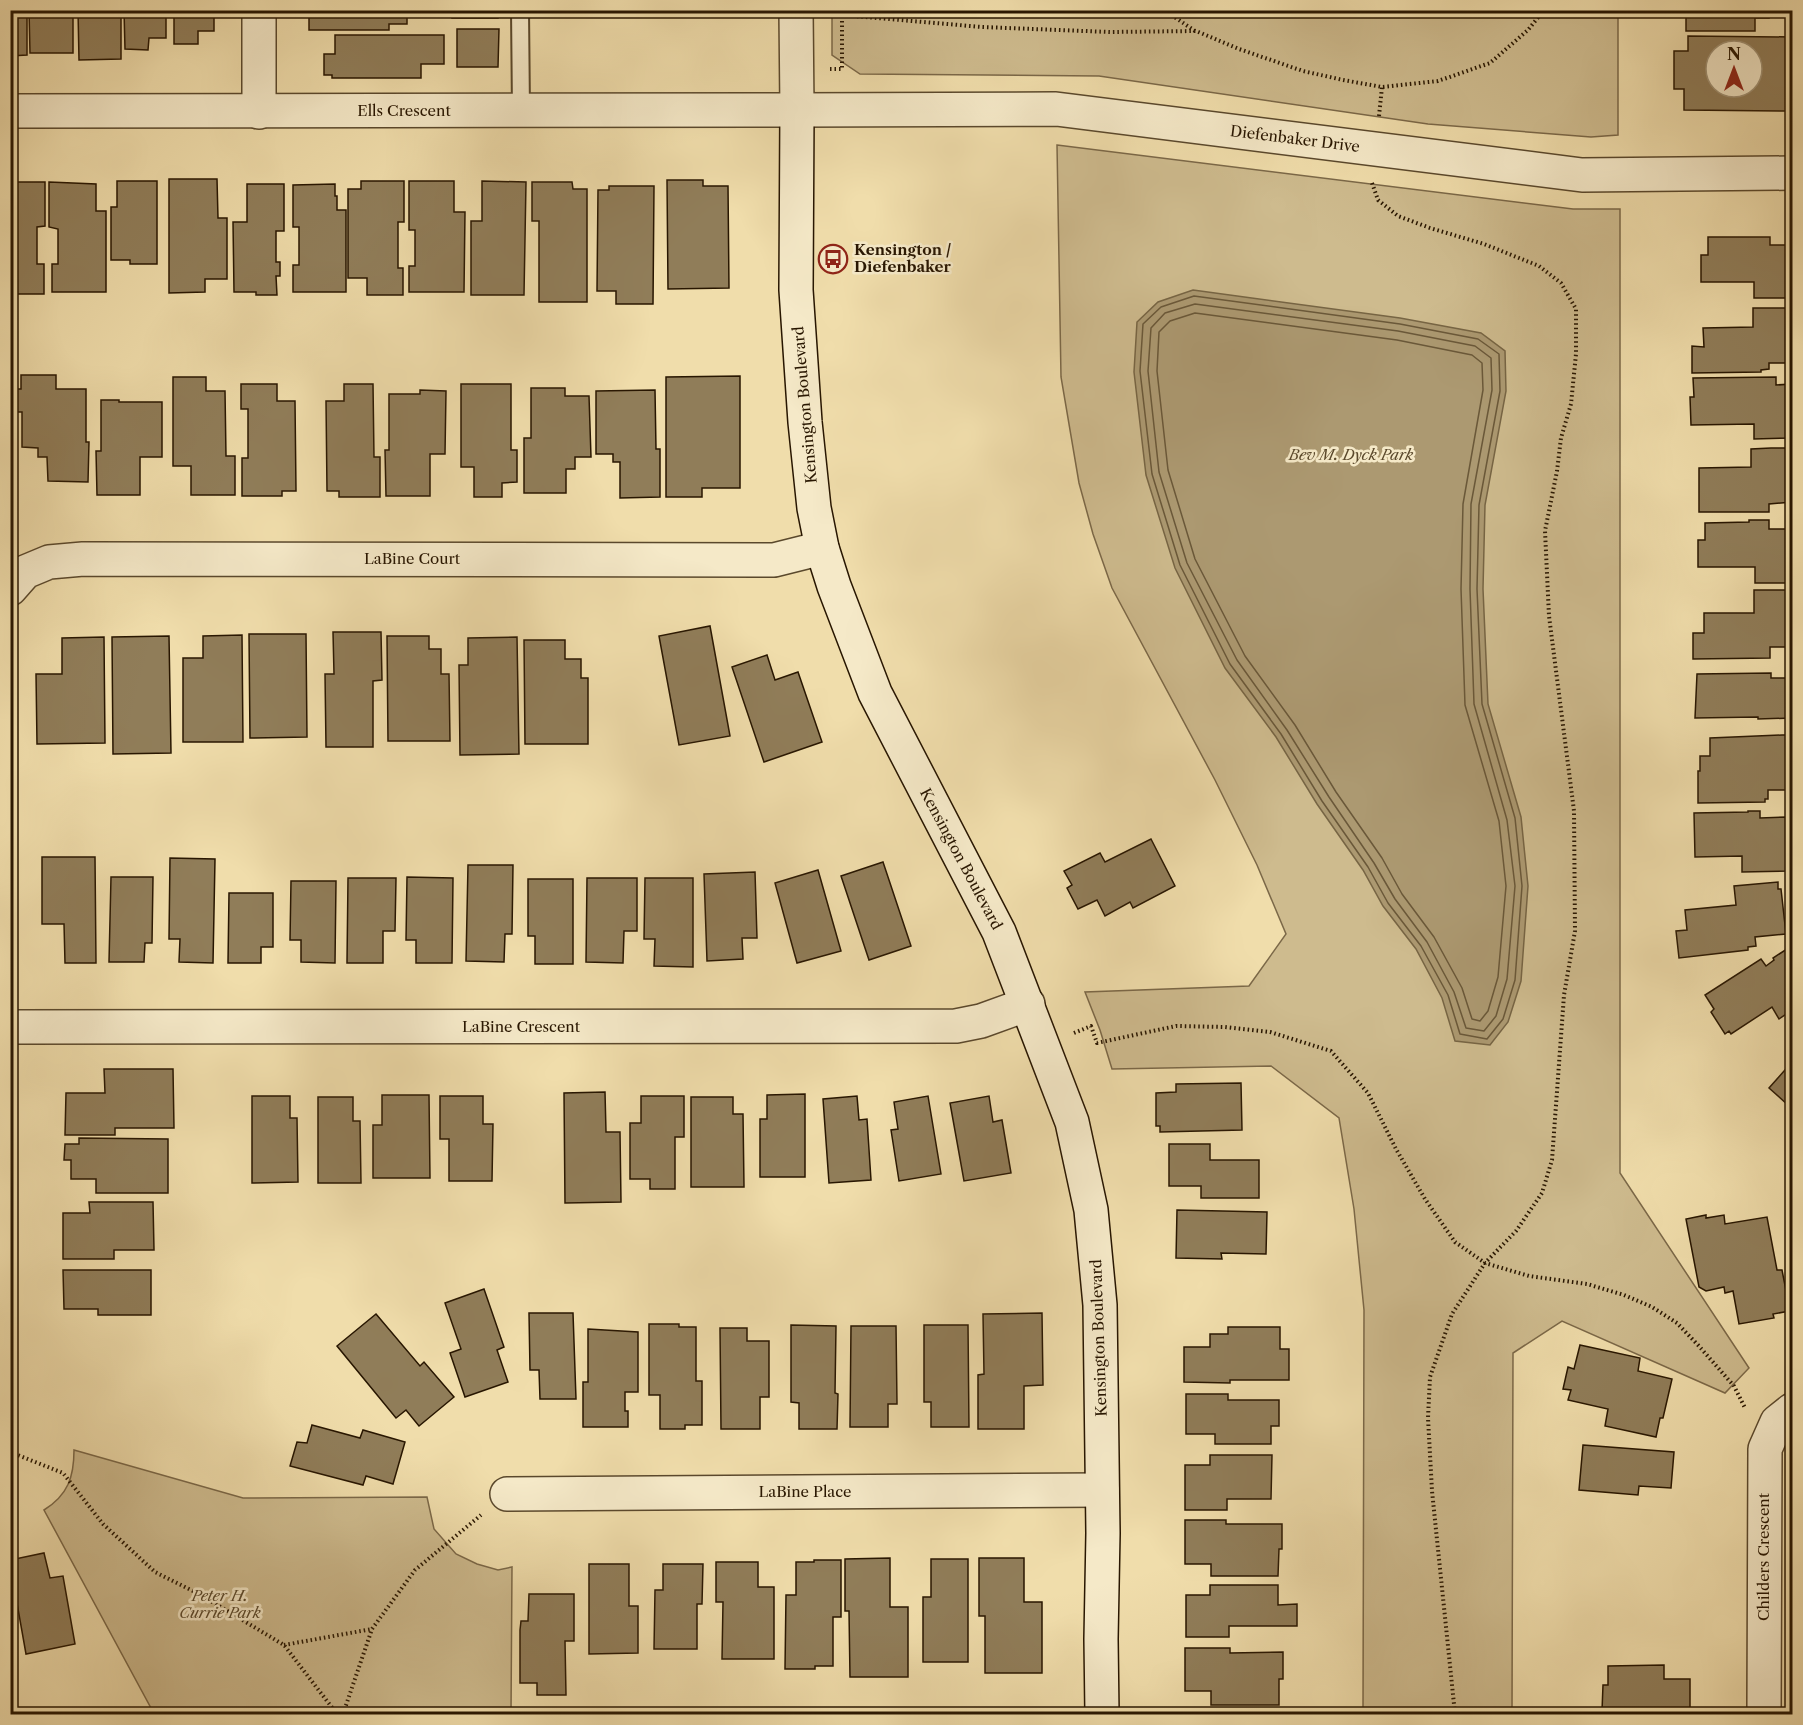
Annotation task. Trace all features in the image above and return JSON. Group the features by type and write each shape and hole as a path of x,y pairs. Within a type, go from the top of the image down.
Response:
{"street":[{"path":"259,112 260,10"},
{"name":"Kensington Boulevard","path":"796,10 798,158 796,290 805,422 814,508 822,548 875,693 999,932 1072,1122 1091,1210 1101,1305 1102,1714"},
{"name":"Diefenbaker Drive","path":"797,110 1056,109 1582,175 1792,173"},
{"name":"Ells Crescent","path":"10,111 797,110"},
{"name":"LaBine Court","path":"10,589 25,572 50,562 83,559 774,560 822,548"},
{"name":"LaBine Crescent","path":"10,1027 956,1026 981,1021 1028,1004"},
{"name":"Childers Crescent","path":"1764,1714 1765,1449 1777,1422 1792,1410"},
{"name":"LaBine Place","path":"507,1494 1102,1490"}],"lane":[{"path":"520,10 521,111"}],"path":[{"path":"1164,10 1196,31 1239,49 1303,71 1382,87 1438,81 1490,63 1528,30 1544,10"},
{"path":"796,69 842,69 842,15 994,27 1110,32 1196,31"},
{"path":"1378,200 1398,216 1484,244 1539,266 1562,283 1576,309 1576,354 1570,404 1561,438 1545,531 1549,616 1574,811 1575,932 1564,995 1552,1160 1542,1193 1516,1231 1485,1263 1452,1314 1430,1377 1428,1418 1432,1491 1455,1714"},
{"path":"1043,1045 1091,1026 1097,1043 1176,1026 1225,1027 1270,1032 1331,1051 1368,1093 1396,1149 1425,1199 1455,1242 1485,1263 1529,1276 1587,1284 1624,1295 1652,1307 1677,1323 1734,1386"},
{"path":"10,1452 63,1473 103,1524 155,1572 199,1594 284,1645 337,1714"},
{"path":"343,1714 372,1629 415,1570 448,1540 507,1494"},
{"path":"284,1645 372,1629"}],"green space":[{"path":"832,11 1618,11 1618,135 1591,137 1428,124 1099,76 860,74 832,55"},
{"name":"Bev M. Dyck Park","path":"1057,145 1573,209 1620,209 1620,1173 1749,1368 1725,1393 1562,1321 1513,1353 1512,1714 1363,1714 1364,1310 1354,1209 1339,1118 1271,1066 1112,1069 1085,992 1249,986 1286,934 1257,865 1215,780 1112,588 1093,534 1079,483 1061,377"},
{"name":"Peter H. Currie Park","path":"74,1450 243,1498 427,1497 434,1529 456,1554 477,1564 498,1570 512,1567 511,1714 152,1714 152,1710 44,1510 59,1498 68,1484 73,1469"}],"water":[{"path":"1193,290 1400,318 1481,333 1505,351 1506,391 1485,505 1483,589 1488,704 1521,817 1528,886 1521,981 1508,1022 1490,1045 1455,1041 1442,998 1416,949 1383,906 1363,870 1317,804 1276,737 1225,668 1175,568 1146,475 1134,372 1137,322 1158,302"}],"building":[{"path":"10,10 27,10 27,55 10,56"},
{"path":"29,10 73,10 73,53 30,53"},
{"path":"78,10 121,10 121,59 79,60"},
{"path":"124,10 166,10 166,38 149,38 148,50 125,49"},
{"path":"174,10 214,10 214,31 198,31 198,44 174,44"},
{"path":"309,10 407,10 407,24 389,24 389,30 309,30"},
{"path":"452,10 498,10 498,18 452,18"},
{"path":"1686,10 1769,10 1769,18 1755,18 1755,31 1686,31"},
{"path":"457,29 499,29 498,67 457,67"},
{"path":"335,35 444,35 444,64 421,64 421,78 332,78 332,75 324,75 324,54 335,54"},
{"path":"1688,36 1792,37 1792,74 1786,74 1786,111 1684,110 1684,89 1674,89 1674,51 1688,51"},
{"path":"169,179 217,179 218,218 227,218 227,279 205,279 205,292 169,293"},
{"path":"667,180 703,180 703,186 728,186 729,288 668,289"},
{"path":"117,181 157,181 157,264 130,264 130,260 111,260 111,207 117,207"},
{"path":"361,181 404,181 404,222 398,222 398,268 403,268 403,295 367,295 367,278 348,278 348,189 361,189"},
{"path":"409,181 454,181 454,212 465,212 464,292 409,292 409,266 415,266 415,230 409,230"},
{"path":"482,181 526,182 524,295 471,295 471,221 482,221"},
{"path":"10,182 45,182 45,226 37,227 37,264 44,264 44,294 11,294"},
{"path":"49,182 96,184 96,211 106,211 106,292 52,292 52,264 58,264 58,229 49,227"},
{"path":"532,182 572,182 573,189 587,189 587,302 539,302 539,221 532,221"},
{"path":"247,184 284,184 284,231 276,231 276,262 280,262 280,276 276,276 277,295 234,292 233,222 247,222"},
{"path":"335,184 337,210 346,210 346,292 293,292 293,265 299,265 299,227 293,227 293,185"},
{"path":"609,186 654,186 653,304 616,304 616,291 597,291 598,190 609,190"},
{"path":"1708,237 1770,237 1770,245 1792,245 1792,298 1754,298 1754,282 1701,282 1701,255 1708,255"},
{"path":"1753,308 1792,308 1792,363 1769,363 1769,369 1761,370 1761,372 1692,373 1692,346 1704,347 1703,328 1753,327"},
{"path":"21,375 56,375 56,389 86,389 86,442 89,442 88,482 48,481 47,457 38,457 38,448 22,447 22,412 15,412 15,389 21,389"},
{"path":"740,376 740,488 702,488 702,497 666,497 666,377"},
{"path":"173,377 206,377 206,391 225,391 226,456 235,456 235,495 191,495 191,466 173,466"},
{"path":"1776,377 1776,385 1792,384 1792,438 1754,439 1754,424 1691,425 1690,397 1694,397 1693,378"},
{"path":"241,384 277,384 277,401 295,401 296,491 282,491 282,496 242,496 242,458 248,458 248,409 241,409"},
{"path":"344,384 373,384 374,457 380,457 380,497 339,497 339,491 327,491 326,401 344,401"},
{"path":"461,384 511,384 511,450 517,450 517,482 502,483 502,497 474,497 474,467 461,467"},
{"path":"531,388 565,388 565,396 589,396 591,457 575,457 575,469 566,469 566,493 524,493 524,438 531,438"},
{"path":"420,390 446,391 445,454 430,454 430,496 386,496 385,450 389,450 389,394 420,394"},
{"path":"655,390 656,449 660,449 660,497 620,498 620,462 613,462 613,454 596,454 596,391"},
{"path":"101,400 162,402 162,457 140,457 140,495 97,495 96,451 101,451"},
{"path":"1792,448 1792,502 1769,504 1769,512 1699,512 1699,468 1751,467 1751,449"},
{"path":"10,452 17,465 10,468"},
{"path":"1749,520 1769,520 1769,529 1792,529 1792,583 1755,583 1755,567 1698,567 1698,540 1705,540 1705,523 1749,522"},
{"path":"1754,590 1792,590 1792,647 1770,647 1770,658 1693,659 1693,633 1704,633 1704,613 1754,613"},
{"path":"710,626 730,736 679,745 659,636"},
{"path":"333,632 381,632 382,680 373,681 373,747 326,747 325,674 334,674"},
{"path":"249,634 306,634 307,737 250,738"},
{"path":"242,635 243,742 183,742 183,658 203,658 203,636"},
{"path":"169,636 171,753 113,754 112,637"},
{"path":"387,636 429,636 429,649 441,649 441,674 449,674 450,741 388,741"},
{"path":"104,637 105,743 37,744 36,674 62,674 62,638"},
{"path":"517,637 519,754 460,755 459,665 468,665 468,638"},
{"path":"524,640 565,640 565,659 581,659 581,678 588,678 588,744 525,744"},
{"path":"767,655 775,680 798,672 822,742 764,762 732,667"},
{"path":"1771,673 1771,678 1792,678 1792,718 1695,718 1697,674"},
{"path":"1792,735 1792,790 1768,790 1768,799 1765,799 1765,802 1698,803 1700,756 1710,756 1710,738"},
{"path":"1760,811 1760,818 1786,817 1787,871 1742,872 1742,856 1695,857 1694,813"},
{"path":"1151,839 1175,886 1133,908 1130,902 1105,916 1097,900 1078,909 1067,888 1072,885 1064,871 1100,853 1105,862"},
{"path":"42,857 95,857 96,963 65,963 64,924 42,924"},
{"path":"170,858 215,859 213,963 179,962 180,939 169,939"},
{"path":"883,862 911,946 869,960 841,876"},
{"path":"468,865 513,865 512,934 505,934 504,962 466,961"},
{"path":"818,870 841,951 797,963 775,883"},
{"path":"755,872 757,938 742,938 743,959 707,961 704,874"},
{"path":"111,877 153,877 152,943 145,943 144,962 109,962"},
{"path":"407,877 453,878 452,963 416,963 416,940 406,940"},
{"path":"348,878 396,878 395,931 383,931 383,963 347,963"},
{"path":"587,878 637,878 637,931 624,931 623,963 586,962"},
{"path":"645,878 693,878 693,967 654,966 655,939 644,939"},
{"path":"528,879 573,879 573,964 535,964 535,936 528,936"},
{"path":"291,881 336,881 335,963 301,962 301,940 290,940"},
{"path":"1778,882 1778,889 1781,889 1786,934 1755,937 1756,946 1748,947 1748,950 1679,958 1676,931 1687,930 1685,910 1736,905 1734,886"},
{"path":"229,893 273,893 273,947 261,947 261,963 228,963"},
{"path":"1790,947 1792,951 1792,1010 1779,1019 1772,1007 1731,1034 1729,1031 1725,1034 1711,1012 1714,1009 1705,995 1761,959 1766,966 1774,960 1773,958"},
{"path":"1792,1062 1792,1106 1769,1088"},
{"path":"104,1069 173,1069 174,1128 115,1128 115,1135 65,1135 66,1093 105,1093"},
{"path":"1241,1083 1242,1130 1160,1132 1160,1126 1156,1126 1156,1093 1176,1092 1176,1084"},
{"path":"605,1092 606,1132 620,1132 621,1202 565,1203 564,1093"},
{"path":"805,1094 805,1177 760,1177 760,1119 767,1119 767,1095"},
{"path":"382,1095 429,1095 430,1178 373,1178 373,1125 382,1125"},
{"path":"252,1096 290,1096 290,1118 297,1118 298,1182 252,1183"},
{"path":"440,1096 483,1096 483,1124 493,1124 492,1181 449,1181 449,1139 440,1139"},
{"path":"641,1096 684,1096 684,1137 675,1137 675,1189 650,1189 650,1179 630,1179 630,1123 641,1123"},
{"path":"857,1096 859,1120 867,1119 871,1180 829,1183 823,1099"},
{"path":"928,1096 941,1174 899,1181 891,1130 898,1129 894,1102"},
{"path":"989,1096 993,1122 1002,1120 1011,1173 964,1181 950,1103"},
{"path":"318,1097 353,1097 353,1121 360,1121 361,1183 318,1183"},
{"path":"691,1097 733,1097 733,1114 743,1114 744,1187 691,1187"},
{"path":"79,1138 168,1139 168,1193 96,1193 96,1179 71,1179 71,1160 64,1160 65,1144 79,1144"},
{"path":"1169,1144 1210,1144 1210,1160 1259,1160 1259,1198 1201,1198 1201,1186 1169,1186"},
{"path":"89,1202 153,1202 154,1250 114,1250 114,1259 63,1259 63,1213 90,1213"},
{"path":"1177,1210 1267,1212 1266,1254 1221,1253 1222,1259 1176,1258"},
{"path":"1706,1215 1706,1218 1724,1215 1725,1224 1767,1217 1777,1270 1782,1270 1790,1311 1773,1314 1774,1318 1739,1324 1733,1291 1725,1293 1724,1287 1706,1291 1699,1287 1686,1219"},
{"path":"63,1270 151,1270 151,1315 98,1315 98,1309 64,1309"},
{"path":"484,1289 504,1347 497,1350 508,1382 465,1397 450,1353 461,1349 445,1303"},
{"path":"529,1313 573,1313 576,1399 540,1399 539,1370 530,1370"},
{"path":"1042,1313 1043,1385 1024,1386 1024,1429 978,1429 978,1375 984,1374 983,1314"},
{"path":"376,1314 420,1366 424,1362 454,1397 419,1426 406,1410 396,1418 337,1346"},
{"path":"649,1324 679,1324 679,1327 696,1327 696,1381 702,1381 702,1425 685,1425 685,1429 660,1429 660,1395 649,1395"},
{"path":"791,1325 836,1326 837,1429 799,1429 799,1403 791,1402"},
{"path":"924,1325 968,1325 969,1427 931,1427 931,1402 924,1402"},
{"path":"851,1326 896,1326 897,1404 888,1404 888,1427 850,1427"},
{"path":"1228,1327 1280,1327 1280,1349 1289,1349 1289,1380 1230,1380 1230,1383 1184,1382 1184,1347 1210,1347 1210,1334 1228,1334"},
{"path":"720,1328 747,1328 747,1341 769,1341 769,1397 760,1397 760,1429 721,1429"},
{"path":"588,1329 638,1332 638,1392 625,1392 628,1427 583,1427 583,1382 588,1382"},
{"path":"1580,1345 1640,1358 1638,1371 1672,1379 1656,1437 1605,1426 1608,1409 1568,1400 1571,1390 1563,1389 1568,1367 1574,1369"},
{"path":"1186,1394 1228,1394 1228,1400 1279,1400 1279,1426 1271,1426 1271,1444 1215,1444 1215,1434 1186,1434"},
{"path":"312,1425 360,1438 363,1430 405,1442 393,1484 366,1476 363,1485 290,1466 297,1442 307,1443"},
{"path":"1583,1445 1674,1452 1671,1488 1639,1486 1638,1495 1579,1490"},
{"path":"1210,1455 1272,1455 1271,1499 1227,1499 1227,1510 1185,1510 1185,1465 1210,1465"},
{"path":"1185,1520 1226,1520 1226,1524 1282,1524 1282,1549 1279,1549 1278,1576 1211,1576 1211,1564 1185,1564"},
{"path":"44,1553 50,1578 63,1576 75,1644 26,1654 17,1603 10,1604 10,1560"},
{"path":"890,1558 890,1607 908,1607 908,1677 850,1677 849,1611 845,1611 845,1559"},
{"path":"979,1558 1024,1558 1024,1602 1042,1602 1042,1673 985,1673 985,1616 979,1616"},
{"path":"931,1559 968,1559 968,1662 923,1662 923,1597 931,1597"},
{"path":"814,1560 841,1560 841,1617 833,1617 833,1666 815,1666 815,1669 785,1669 786,1595 796,1595 796,1562 814,1562"},
{"path":"716,1562 758,1562 758,1587 774,1587 774,1659 722,1659 723,1602 716,1602"},
{"path":"589,1564 629,1564 629,1606 638,1606 638,1653 589,1654"},
{"path":"663,1564 703,1564 702,1604 697,1604 697,1649 654,1649 655,1590 663,1590"},
{"path":"1210,1585 1278,1585 1278,1605 1297,1604 1297,1626 1229,1626 1229,1637 1186,1637 1186,1595 1210,1595"},
{"path":"529,1594 574,1594 574,1641 565,1641 566,1695 537,1695 537,1683 520,1683 520,1630 521,1621 528,1621"},
{"path":"1185,1648 1230,1648 1230,1653 1283,1652 1283,1679 1279,1679 1279,1705 1211,1705 1211,1691 1185,1691"},
{"path":"1664,1665 1664,1679 1690,1679 1690,1714 1602,1711 1603,1685 1608,1685 1608,1666"}],"place":[{"name":"Kensington / Diefenbaker","path":"833,259"}]}
